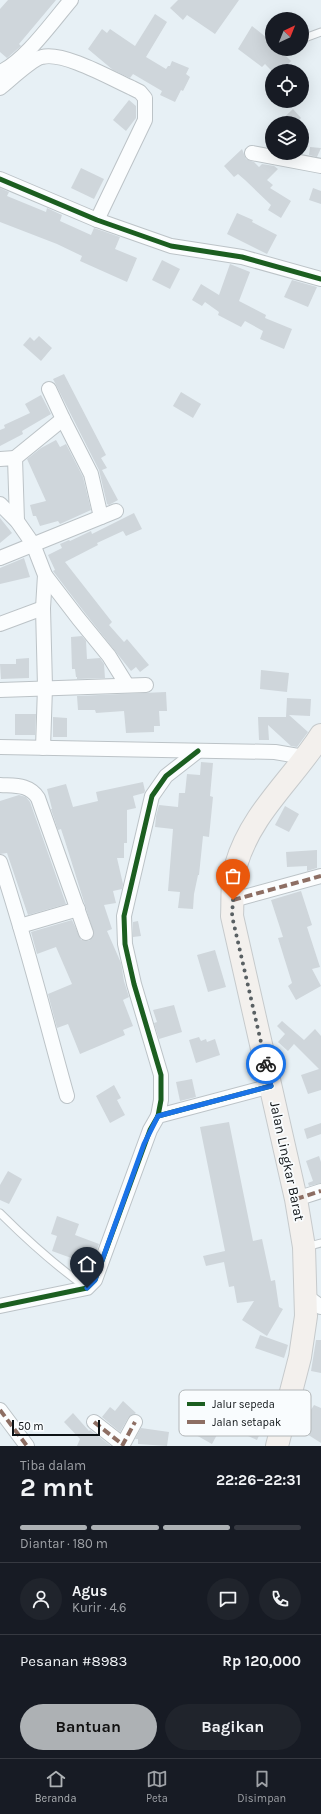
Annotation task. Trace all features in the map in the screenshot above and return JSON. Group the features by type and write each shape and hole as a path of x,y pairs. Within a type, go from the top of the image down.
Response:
{"highway":[{"name":"Jalan Lingkar Barat","path":"292,1390 300,1356 306,1316 314,1301 312,1245 296,1199 232,916 236,865 255,821 321,735"}],"street":[{"path":"0,72 8,68 23,56 71,0"},
{"path":"0,88 41,57 50,56 69,59 140,92 145,98 145,120 97,220"},
{"path":"252,153 321,166"},
{"path":"0,179 97,220 171,246 242,257 321,279"},
{"path":"49,389 62,419 91,474 101,517"},
{"path":"0,459 15,458 62,419"},
{"path":"15,458 17,521"},
{"path":"0,504 17,521 33,544 45,575 109,656 127,685"},
{"path":"0,558 116,511"},
{"path":"43,748 45,687 43,608 45,575"},
{"path":"0,624 43,608"},
{"path":"0,690 45,687 146,685"},
{"path":"0,747 275,752 304,757"},
{"path":"0,1306 87,1288 95,1280 144,1144 158,1116 162,1100 161,1075 129,964 125,944 124,916 152,796 166,776 198,751"},
{"path":"0,785 24,787 31,790 38,798 86,933"},
{"path":"0,862 20,926 67,1096"},
{"path":"233,900 321,876"},
{"path":"20,926 78,909"},
{"path":"158,1116 271,1086"},
{"path":"296,1199 321,1191"},
{"path":"0,1410 28,1446"},
{"path":"94,1422 122,1445 135,1422"}],"lane":[{"path":"309,36 321,32"},
{"path":"0,1214 20,1233 87,1288"}],"building":[{"path":"8,0 56,0 19,44 21,46 7,58 0,52 0,9"},
{"path":"178,0 239,0 215,34 187,15 183,20 170,8"},
{"path":"155,14 167,22 146,57 166,69 170,66 172,61 189,68 186,74 190,77 183,91 181,90 175,102 160,95 162,91 133,74 130,78 113,70 88,49 102,29 107,33 110,29 135,46"},
{"path":"252,26 265,36 265,56 286,56 291,61 288,64 265,64 262,67 238,49"},
{"path":"129,100 136,106 136,118 126,131 113,120"},
{"path":"293,109 299,116 286,116"},
{"path":"310,147 321,148 317,157 309,155"},
{"path":"242,149 246,159 254,162 259,167 262,164 274,166 278,169 267,180 273,185 270,188 291,201 281,218 268,210 271,205 245,180 238,174 234,177 224,166"},
{"path":"81,168 104,179 94,199 71,188"},
{"path":"0,188 9,192 7,196 46,212 47,208 62,215 60,221 91,235 94,228 120,237 115,249 137,258 127,282 80,261 82,256 57,244 0,222"},
{"path":"313,188 321,191 321,204 309,200"},
{"path":"237,213 253,220 252,222 277,235 267,254 227,234"},
{"path":"162,260 180,269 170,289 152,280"},
{"path":"230,264 250,272 239,301 266,315 265,318 292,329 284,349 260,339 263,331 245,321 241,327 218,315 219,312 205,302 202,306 192,300 201,284 219,295"},
{"path":"292,280 317,287 308,307 284,297"},
{"path":"39,336 52,348 41,361 23,345 30,337 34,341"},
{"path":"64,374 106,455 101,458 107,468 102,470 118,500 109,505 107,504 99,470 53,379"},
{"path":"181,392 201,404 193,418 173,406"},
{"path":"41,395 51,414 22,431 23,434 0,446 0,430 5,428 4,425 30,413 25,404"},
{"path":"56,440 60,447 66,444 83,477 91,510 60,524 58,521 40,526 36,516 33,516 30,505 46,501 27,459 41,448"},
{"path":"134,513 142,529 126,536 123,531 97,543 98,545 65,562 112,622 109,625 124,642 127,639 149,665 140,672 136,667 131,671 85,613 53,571 55,570 48,555 62,548 60,544 91,531 92,534"},
{"path":"0,518 12,533 0,543"},
{"path":"24,558 30,577 0,584 0,568"},
{"path":"82,636 86,641 87,659 100,658 104,664 105,678 77,679 75,669 72,669 71,637"},
{"path":"29,658 29,678 1,679 0,664 16,664 16,659"},
{"path":"261,670 289,673 287,692 260,689"},
{"path":"166,692 167,711 159,711 160,726 154,726 154,732 126,733 124,711 96,713 95,710 78,710 77,696"},
{"path":"287,698 311,699 310,716 289,715 308,732 297,747 291,746 268,725 269,740 259,740 258,717 286,717"},
{"path":"15,714 36,714 35,735 15,735"},
{"path":"53,717 67,718 67,737 53,737"},
{"path":"201,762 213,763 210,796 213,797 209,837 203,836 199,875 194,894 193,909 178,908 180,892 168,891 173,829 155,827 156,816 159,805 178,807 179,793 185,793 187,774 200,775"},
{"path":"143,782 144,793 133,796 136,808 127,810 127,843 124,843 124,858 117,858 123,884 122,889 113,891 116,903 104,905 112,929 107,931 121,963 124,981 129,997 123,1000 133,1026 123,1030 125,1035 80,1054 68,1024 57,1028 48,994 72,984 56,947 37,954 31,932 72,920 81,940 89,941 94,934 61,829 58,830 51,809 47,789 66,784 73,807 98,801 96,792"},
{"path":"19,795 26,797 30,802 66,904 28,915 7,853 0,854 0,801"},
{"path":"285,806 299,814 289,832 275,825"},
{"path":"317,850 317,868 307,871 307,866 287,867 286,852"},
{"path":"301,891 312,925 307,927 320,967 312,969 321,986 296,1000 288,986 292,983 278,938 283,937 271,900"},
{"path":"138,921 141,936 133,937 133,922"},
{"path":"215,950 226,987 208,992 197,955"},
{"path":"174,1005 182,1032 159,1039 154,1023 157,1022 153,1010"},
{"path":"282,1021 304,1040 315,1029 321,1036 321,1090 308,1094 301,1075 319,1069 294,1044 288,1051 278,1042 285,1034 277,1026"},
{"path":"199,1037 201,1041 206,1039 207,1042 215,1039 220,1055 196,1063 189,1040"},
{"path":"192,1079 196,1097 180,1101 176,1082"},
{"path":"114,1085 121,1098 117,1100 125,1115 110,1123 96,1096"},
{"path":"229,1122 253,1241 262,1239 271,1281 275,1280 279,1307 283,1309 267,1336 242,1320 254,1301 237,1303 234,1286 229,1287 224,1262 206,1266 203,1256 225,1251 200,1127"},
{"path":"321,1123 321,1134 307,1139 304,1129"},
{"path":"319,1156 321,1162 321,1183 309,1186 308,1183 313,1181 306,1161"},
{"path":"8,1171 22,1179 9,1204 0,1200 0,1185"},
{"path":"57,1216 79,1224 75,1235 99,1244 88,1275 85,1278 79,1276 70,1269 74,1259 52,1251 57,1236 51,1234"},
{"path":"260,1335 288,1345 284,1358 255,1348"},
{"path":"316,1340 321,1340 321,1373 311,1371"},
{"path":"123,1401 136,1413 128,1418 120,1432 102,1417 110,1407 115,1411"},
{"path":"314,1405 321,1408 321,1443 310,1436 311,1410"},
{"path":"73,1413 89,1431 90,1430 111,1446 77,1446 80,1439 64,1422"},
{"path":"141,1428 169,1432 167,1446 138,1444 138,1439 135,1439"},
{"path":"198,1436 216,1436 212,1444"},
{"path":"248,1436 259,1436 257,1440"}],"marked path":[{"path":"233,900 321,876"},
{"path":"296,1199 321,1191"},
{"path":"0,1410 27,1446"},
{"path":"94,1422 122,1444"},
{"path":"122,1446 135,1422"}],"cycle path":[{"path":"0,179 97,220 171,246 242,257 321,279"},
{"path":"158,1116 161,1100 161,1075 134,984 125,944 124,916 152,796 166,776 198,751"},
{"path":"0,1306 87,1288 95,1280 150,1130 158,1116 271,1086"}],"way so far":[{"path":"233,900 232,916 266,1064"}],"route":[{"path":"87,1288 93,1283 100,1269 144,1144 158,1116 216,1102 271,1086 266,1064"}]}
